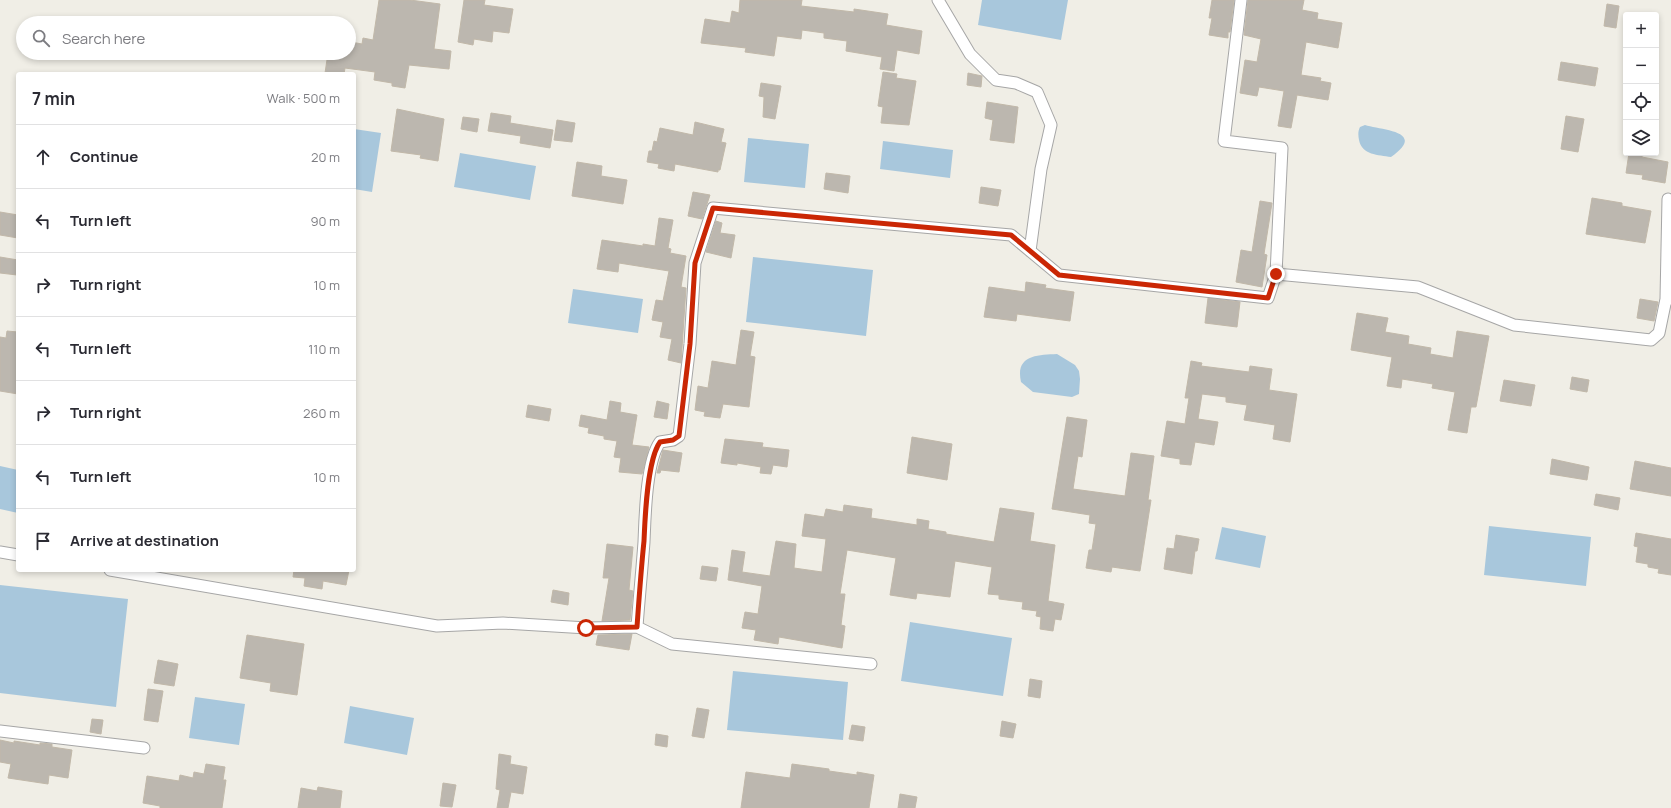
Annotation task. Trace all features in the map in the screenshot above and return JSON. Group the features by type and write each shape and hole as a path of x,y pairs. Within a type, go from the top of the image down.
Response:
{"street":[{"path":"938,0 970,54 996,80 1016,83 1037,92 1051,125 1041,169 1030,251"},
{"path":"637,627 647,492 653,460 660,442 673,440 679,436 690,344 695,263 713,208 1011,235 1059,275 1268,298 1276,274 1282,148 1224,140 1241,0"},
{"path":"1276,274 1418,287 1514,325 1651,340 1659,333 1668,299 1668,199"},
{"path":"0,552 16,555"},
{"path":"122,572 437,626 503,623 586,628 637,627 672,644 871,664"},
{"path":"0,732 144,748"}],"water":[{"path":"982,0 1068,0 1061,40 978,25"},
{"path":"1365,125 1398,133 1403,137 1405,142 1391,157 1371,153 1363,149 1359,140 1359,129"},
{"path":"356,129 381,133 372,192 356,189"},
{"path":"748,138 809,144 805,188 744,182"},
{"path":"883,141 953,150 950,178 880,169"},
{"path":"460,153 536,166 530,200 454,187"},
{"path":"753,257 873,270 866,336 746,322"},
{"path":"573,289 643,299 638,333 568,323"},
{"path":"1057,354 1075,365 1079,371 1079,394 1072,397 1033,392 1021,382 1021,366 1029,358"},
{"path":"0,466 16,470 16,513 0,509"},
{"path":"1489,526 1591,537 1586,586 1484,575"},
{"path":"1222,527 1266,536 1260,568 1215,559"},
{"path":"0,585 128,599 116,707 0,693"},
{"path":"910,622 1012,638 1003,696 901,681"},
{"path":"733,671 848,682 843,740 727,730"},
{"path":"195,697 245,704 239,745 189,738"},
{"path":"350,706 414,718 407,755 344,743"}],"building":[{"path":"379,0 410,0 440,4 434,49 451,51 449,69 409,65 405,88 392,86 392,83 374,80 375,72 345,68 344,72 325,72 327,60 356,60 356,43 362,44 363,38 373,40"},
{"path":"464,0 485,0 484,5 513,9 509,33 493,31 492,42 474,39 473,45 458,42"},
{"path":"740,0 802,0 801,6 854,12 854,9 888,14 886,25 922,31 919,54 897,50 894,71 880,69 882,57 846,51 847,41 824,38 824,33 802,30 801,39 777,36 774,56 745,52 746,48 701,43 705,19 730,23 732,11 739,13"},
{"path":"1212,0 1234,0 1228,38 1209,35 1212,18 1209,18"},
{"path":"1248,0 1304,0 1302,10 1318,13 1317,19 1342,23 1338,48 1306,42 1301,75 1321,78 1320,81 1331,83 1328,100 1297,95 1291,128 1278,126 1284,91 1259,87 1257,96 1240,93 1245,60 1257,62 1261,39 1244,35"},
{"path":"1607,4 1619,6 1616,28 1604,26"},
{"path":"1561,62 1598,68 1595,86 1558,80"},
{"path":"883,72 897,74 896,78 916,81 909,125 881,123 883,107 878,106"},
{"path":"968,73 982,76 981,87 967,85"},
{"path":"761,83 781,86 775,119 763,117 764,97 759,96"},
{"path":"987,102 1018,107 1014,143 990,140 993,120 985,118"},
{"path":"397,109 444,119 438,161 420,158 421,155 391,151"},
{"path":"491,113 511,116 510,123 553,130 550,148 520,143 521,136 488,131"},
{"path":"1566,116 1584,119 1578,152 1561,149"},
{"path":"463,117 479,119 477,132 461,129"},
{"path":"557,120 575,123 572,142 554,140"},
{"path":"695,122 724,129 721,142 726,143 720,170 718,170 718,172 675,164 674,171 658,168 659,164 647,162 649,151 652,151 654,141 657,142 660,128 693,135"},
{"path":"1629,156 1642,156 1668,162 1665,183 1642,179 1643,175 1626,173"},
{"path":"577,162 602,166 601,176 627,180 623,204 572,196"},
{"path":"826,173 850,176 848,193 824,189"},
{"path":"981,187 1001,190 998,206 979,203"},
{"path":"693,192 710,195 702,219 688,216"},
{"path":"1592,198 1622,203 1622,206 1651,211 1645,243 1586,234"},
{"path":"1260,201 1272,203 1264,254 1267,255 1262,287 1236,282 1241,250 1252,252"},
{"path":"0,212 16,215 16,238 0,235"},
{"path":"659,218 673,220 668,248 671,249 670,253 686,256 681,287 686,288 681,363 668,360 672,339 660,337 663,322 652,320 656,300 663,301 669,271 619,263 618,272 597,269 602,240 643,246 643,244 655,246"},
{"path":"716,221 722,223 720,233 735,235 731,258 706,252"},
{"path":"0,257 16,260 16,275 0,273"},
{"path":"1026,282 1046,285 1045,288 1074,292 1070,321 1017,314 1016,321 984,317 989,287 1025,292"},
{"path":"1208,298 1240,302 1237,327 1205,323"},
{"path":"1640,299 1658,302 1654,321 1637,318"},
{"path":"1357,313 1388,318 1385,332 1409,336 1408,344 1431,348 1430,354 1453,358 1457,331 1489,336 1476,407 1471,407 1467,433 1448,430 1455,392 1432,388 1433,384 1402,379 1401,388 1387,386 1392,357 1351,350"},
{"path":"741,330 754,332 750,356 755,357 749,407 723,404 720,418 704,416 705,412 695,410 698,386 708,388 712,361 736,365"},
{"path":"7,331 16,332 16,394 0,391 0,337 6,338"},
{"path":"1191,361 1202,363 1201,366 1249,372 1250,366 1272,369 1269,390 1297,394 1290,442 1273,439 1275,425 1244,420 1247,405 1226,402 1226,397 1202,394 1198,419 1218,422 1214,445 1195,442 1191,465 1180,464 1180,459 1161,456 1167,421 1185,424 1189,398 1185,398"},
{"path":"1572,377 1589,380 1587,392 1570,389"},
{"path":"1504,380 1535,385 1531,406 1500,401"},
{"path":"610,401 621,403 620,412 637,415 632,445 649,447 642,474 619,472 621,458 614,457 617,441 604,439 604,436 588,433 589,428 579,426 581,415 607,420"},
{"path":"657,401 669,404 667,419 654,417"},
{"path":"528,405 551,409 549,421 526,417"},
{"path":"1067,417 1087,420 1082,457 1078,456 1073,489 1125,496 1131,453 1154,456 1148,500 1151,500 1140,571 1112,567 1111,572 1086,568 1089,550 1092,550 1096,524 1089,523 1090,515 1052,509"},
{"path":"912,437 952,444 947,480 907,473"},
{"path":"725,439 763,443 762,447 789,450 787,467 773,465 771,474 760,473 761,467 737,463 737,465 721,463"},
{"path":"663,450 682,453 679,472 661,470 660,473 657,473"},
{"path":"1552,459 1589,467 1587,480 1550,474"},
{"path":"1635,461 1671,468 1671,496 1630,489"},
{"path":"1596,494 1620,498 1618,510 1594,505"},
{"path":"844,505 872,509 871,518 917,525 917,519 929,521 928,529 946,532 946,534 994,542 1000,508 1034,513 1030,541 1055,545 1048,601 1064,604 1061,620 1055,619 1053,631 1040,629 1041,617 1036,616 1037,611 1022,609 1023,602 999,599 999,595 988,594 992,567 955,561 950,597 917,593 916,599 890,595 896,558 847,550 840,594 845,594 841,625 845,626 842,648 779,637 778,644 754,640 756,630 742,628 745,612 758,614 762,586 728,580 732,550 745,552 742,572 770,576 776,541 796,544 794,568 822,572 826,539 802,536 805,514 824,517 826,509 843,512"},
{"path":"1636,533 1671,539 1671,575 1658,573 1659,569 1648,567 1648,564 1636,562 1638,547 1634,546"},
{"path":"1176,535 1199,539 1197,551 1195,551 1192,574 1164,569 1167,548 1174,549"},
{"path":"607,544 633,547 629,590 633,591 630,620 602,621 609,578 603,578"},
{"path":"702,566 718,568 716,581 700,579"},
{"path":"294,572 349,572 346,585 323,581 322,589 304,586 305,578 293,577"},
{"path":"553,590 569,593 568,605 551,602"},
{"path":"632,634 629,650 596,645 598,635"},
{"path":"247,635 304,644 297,695 270,691 271,683 240,678"},
{"path":"158,660 178,664 174,686 154,683"},
{"path":"1030,679 1042,681 1040,698 1028,696"},
{"path":"148,689 163,691 158,722 144,720"},
{"path":"697,708 709,710 704,738 692,736"},
{"path":"92,719 103,720 101,734 90,732"},
{"path":"1002,721 1016,724 1013,738 1000,736"},
{"path":"852,725 865,727 863,741 849,739"},
{"path":"656,734 668,736 667,747 655,745"},
{"path":"0,740 14,743 14,741 40,745 40,743 52,744 52,747 72,750 68,778 49,775 48,784 8,778 11,764 0,762"},
{"path":"499,754 511,756 510,764 527,767 523,794 511,792 508,808 497,808 500,790 496,789"},
{"path":"206,764 225,767 223,780 226,780 222,808 160,808 160,806 143,803 147,776 179,781 180,775 193,778 194,772 204,774"},
{"path":"792,764 829,769 829,771 857,775 857,772 874,775 869,808 741,808 746,772 790,778"},
{"path":"443,783 456,785 452,807 440,806"},
{"path":"318,787 342,791 340,808 298,808 301,788 317,791"},
{"path":"900,794 917,797 915,808 898,808"}],"route":[{"path":"586,628 637,627 647,492 653,460 660,442 673,440 679,436 690,344 695,263 713,208 1011,235 1059,275 1268,298 1276,274"}]}
